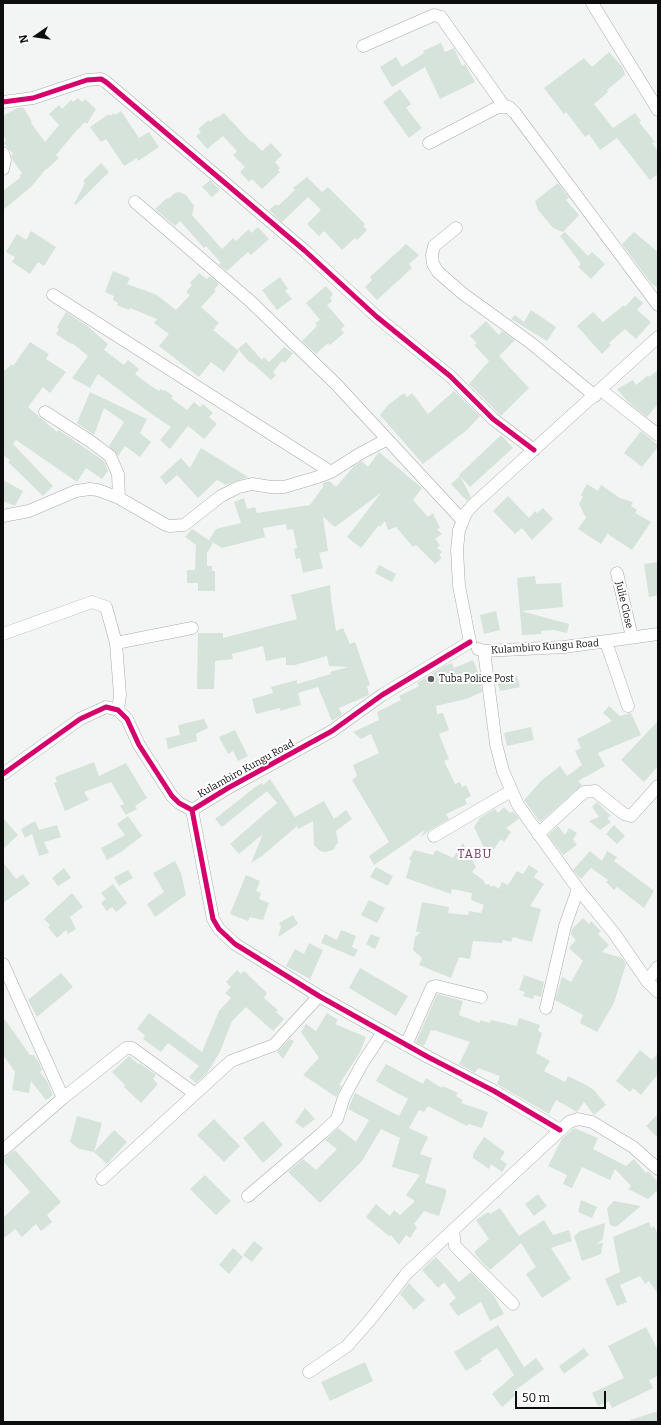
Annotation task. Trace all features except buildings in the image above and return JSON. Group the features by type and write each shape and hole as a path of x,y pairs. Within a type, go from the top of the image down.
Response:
{"street":[{"path":"592,3 658,110"},
{"path":"363,46 434,15 441,17 504,106"},
{"path":"3,102 46,94 87,80 101,79 106,82 304,250 377,317 450,376 493,419 534,450"},
{"path":"429,143 498,107 509,107 658,305"},
{"path":"3,152 5,160 3,169"},
{"path":"135,202 249,300 336,384 462,521"},
{"path":"456,228 434,246 433,260 438,272 462,293 658,435"},
{"path":"53,295 331,472"},
{"path":"470,642 460,592 458,564 459,530 466,513 474,504 658,337"},
{"path":"44,412 90,441 110,456 118,474 119,498"},
{"path":"3,516 29,511 81,489 98,490 119,498 153,519 170,526 178,526 190,522 221,496 239,487 252,484 271,487 284,487 331,472 361,453 386,440"},
{"name":"Julie Close","path":"617,573 632,637"},
{"path":"3,634 92,602 106,607 116,643 120,695 118,710 106,707 80,720 3,774"},
{"path":"116,643 192,628"},
{"name":"Kulambiro Kungu Road","path":"118,710 127,719 138,745 172,796 179,803 192,810 228,788 332,731 382,695 470,642 484,651 564,647 658,634"},
{"path":"606,642 628,706"},
{"path":"484,651 496,744 503,771 518,805 578,889 614,933 647,981 658,992"},
{"path":"538,834 584,792 596,791 624,814 631,816 658,786"},
{"path":"434,836 511,791"},
{"path":"192,810 213,920 219,929 235,944 319,996 406,1045 494,1091 560,1130"},
{"path":"546,1008 565,926 578,889"},
{"path":"3,964 63,1098"},
{"path":"647,981 658,967"},
{"path":"406,1045 432,987 436,986 481,997"},
{"path":"102,1179 194,1093 231,1061 272,1047 319,996"},
{"path":"248,1196 337,1119 344,1097 362,1064 383,1032"},
{"path":"3,1150 118,1053 129,1048 132,1048 194,1093"},
{"path":"309,1372 347,1346 370,1320 407,1273 560,1130 573,1120 578,1119 592,1122 633,1147 658,1169"},
{"path":"453,1230 455,1246 513,1304"}],"cycle path":[{"path":"3,102 33,98 87,80 101,79 106,82 304,250 377,317 450,376 493,419 534,450"},
{"path":"3,774 80,719 106,707 118,710 127,719 139,745 172,796 179,803 192,810 228,788 332,731 382,695 470,642"},
{"path":"192,810 213,919 219,929 235,944 319,996 428,1057 494,1091 560,1130"}],"place":[{"name":"Tuba Police Post","path":"431,679"}],"district":[{"name":"TABU","path":"475,855"}]}
